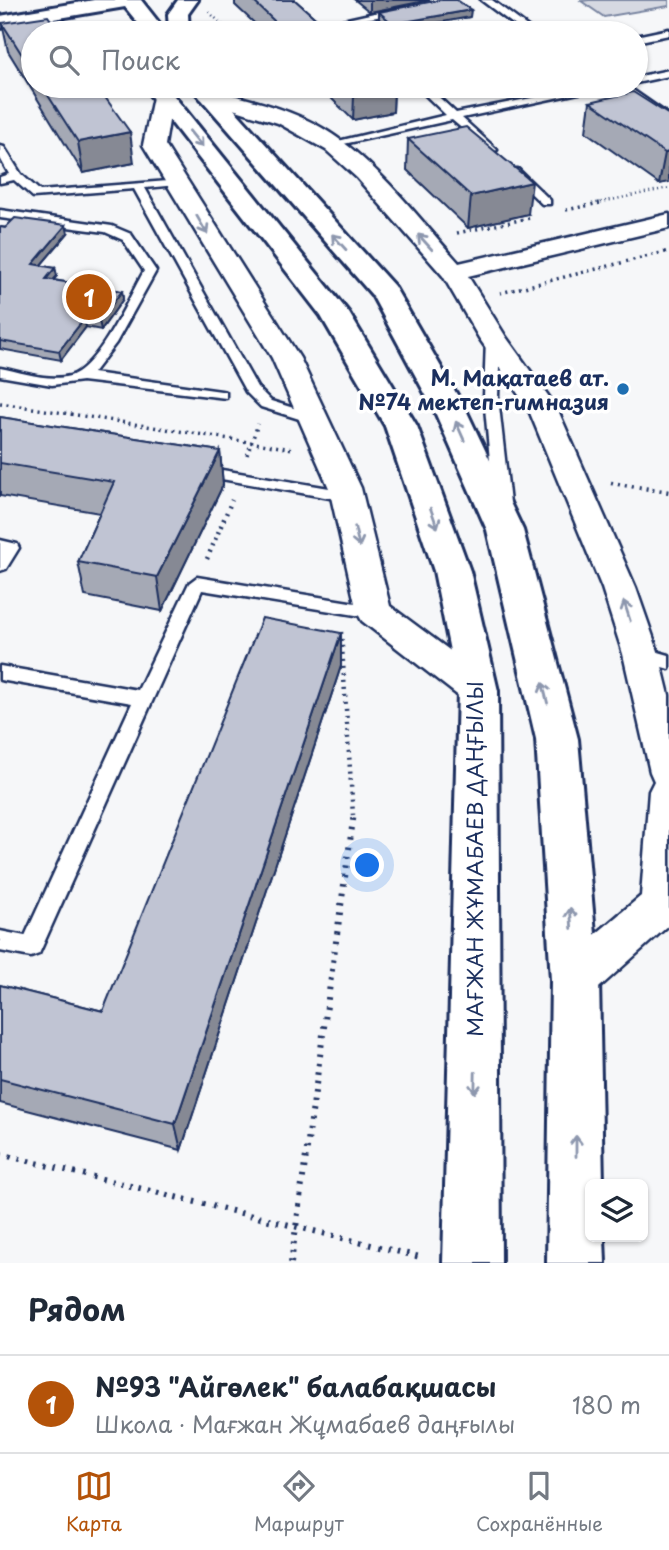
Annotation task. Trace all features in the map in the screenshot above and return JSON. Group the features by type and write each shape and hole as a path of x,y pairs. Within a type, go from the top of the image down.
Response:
{"main road":[{"path":"0,22 87,3 129,0 147,21"},
{"path":"178,21 178,14 188,0"},
{"path":"87,3 101,21"},
{"path":"0,28 21,27"},
{"name":"МАҒЖАН ЖҰМАБАЕВ ДАҢҒЫЛЫ","path":"187,98 328,304 401,426 452,571 478,691 455,1262"},
{"path":"189,98 384,292 451,412 505,530 557,739 575,980 576,1263"}],"street":[{"path":"178,98 154,145 209,238 286,358 347,496 374,612 478,691"},
{"path":"209,98 286,118 334,145 365,173 453,272 493,338 541,408 620,587 641,654 669,772"},
{"path":"453,272 669,221"},
{"path":"575,980 662,905 669,791"}],"lane":[{"path":"485,0 514,21"},
{"path":"349,21 415,8"},
{"path":"648,36 669,32"},
{"path":"648,77 669,73"},
{"path":"435,98 496,154"},
{"path":"334,145 548,98"},
{"path":"638,98 669,120"},
{"path":"0,149 16,176 37,195 40,218"},
{"path":"506,164 546,202"},
{"path":"0,180 16,176"},
{"path":"37,195 177,182"},
{"path":"138,186 251,389 266,404 314,419"},
{"path":"0,214 108,229 127,237 150,271 99,359 80,376"},
{"path":"493,338 491,397 505,530"},
{"path":"0,372 53,381 80,376 221,395"},
{"path":"187,469 347,496"},
{"path":"0,546 11,548 0,565"},
{"path":"0,941 31,947 197,583 374,612"},
{"path":"641,654 669,662"},
{"path":"0,673 143,698"}],"path":[{"path":"492,295 669,251"},
{"path":"0,403 299,450"},
{"path":"197,583 241,478 266,404"},
{"path":"606,482 669,492"},
{"path":"291,1263 354,810 339,606"},
{"path":"0,1154 298,1225 401,1254 455,1262"}],"shaded area":[{"path":"669,0 669,6 604,17 581,1"}],"building":[{"path":"252,0 295,0 319,21 274,21"},
{"path":"439,0 457,0 471,10 410,21 390,21 379,12"},
{"path":"48,16 52,21 21,21 21,53 2,23"},
{"path":"50,98 106,98 130,132 78,142"},
{"path":"607,98 642,98 669,115 669,152 665,153 590,102"},
{"path":"466,127 532,182 471,196 408,139"},
{"path":"15,218 66,225 33,264 55,268 46,279 122,291 99,321 84,319 59,351 0,341 0,227 5,228"},
{"path":"0,417 220,451 157,577 78,562 114,482 0,463"},
{"path":"262,618 341,633 175,1124 0,1079 0,985 103,1011"}],"place":[{"name":"№93 \"Айгөлек\" балабақшасы","path":"89,297"},
{"name":"М. Мақатаев ат. №74 мектеп-гимназия","path":"623,389"}]}
